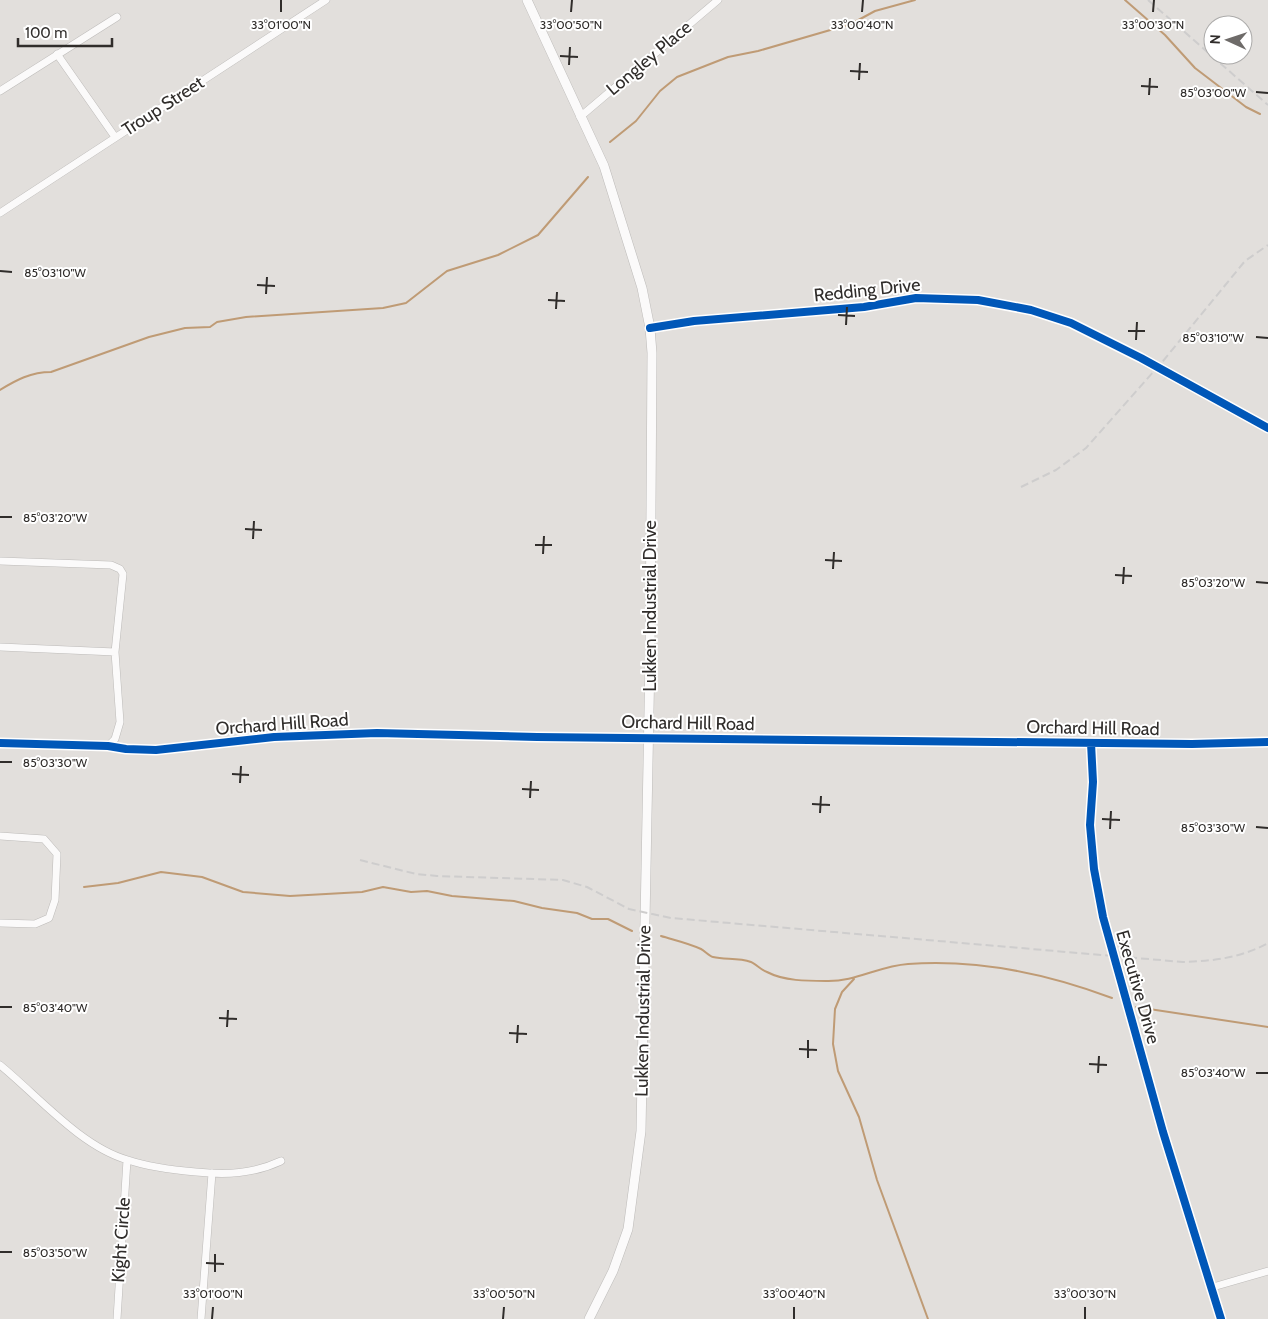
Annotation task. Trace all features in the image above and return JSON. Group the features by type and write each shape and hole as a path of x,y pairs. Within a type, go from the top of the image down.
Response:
{"main road":[{"path":"527,0 539,25"},
{"path":"533,0 539,25"},
{"name":"Lukken Industrial Drive","path":"539,25 604,166 642,288 650,328 652,353 651,582 641,1132 628,1229 613,1271 589,1319"}],"street":[{"name":"Troup Street","path":"0,213 326,0"},
{"name":"Longley Place","path":"580,117 718,0"},
{"path":"0,90 117,17"},
{"path":"57,54 115,137"},
{"name":"Redding Drive","path":"650,328 694,322 864,307 916,298 978,300 1031,310 1071,323 1141,358 1268,428"},
{"path":"0,562 111,566 120,569 123,574 115,652 120,722 115,739 108,746"},
{"path":"0,647 115,652"},
{"name":"Orchard Hill Road","path":"0,743 108,746 156,750 280,737 377,733 529,737 1091,743 1192,744 1268,742"},
{"name":"Executive Drive","path":"1091,743 1093,782 1090,825 1094,869 1103,917 1163,1132 1213,1287 1221,1319"},
{"path":"0,836 44,839 58,854 55,900 49,918 35,924 0,923"},
{"path":"0,1065 79,1133 109,1152 127,1160 185,1171 234,1174 261,1170 281,1162"},
{"name":"Kight Circle","path":"117,1319 127,1160"},
{"path":"201,1319 212,1173"},
{"path":"1213,1287 1268,1271"}],"waterway":[{"path":"610,142 636,121 660,91 677,77 728,57 758,51 851,24 875,11 915,0"},
{"path":"1125,0 1165,35 1195,68 1246,107 1260,114"},
{"path":"0,390 30,375 51,372 149,337 185,328 210,327 217,322 246,317 383,308 406,303 447,271 498,255 538,235 588,177"},
{"path":"84,887 118,883 161,872 202,877 243,892 290,896 362,892 383,887 411,892 427,891 452,896 514,901 542,908 577,913 592,919 608,919 632,931"},
{"path":"661,936 696,947 713,957 746,960 774,975 796,980 837,981 897,965 960,964 986,966 1038,975 1112,998"},
{"path":"854,979 842,992 835,1009 833,1044 838,1071 859,1117 877,1180 928,1319"},
{"path":"1136,1007 1268,1027"}],"railway":[{"path":"1148,0 1268,105"},
{"path":"1021,487 1056,470 1086,448 1163,361 1245,261 1268,245"},
{"path":"360,860 416,874 563,880 587,887 629,909 671,918 1183,962 1227,958 1248,952 1268,943"}],"cycle path":[{"path":"650,328 694,321 864,307 916,298 978,300 1031,310 1071,323 1141,358 1268,428"},
{"path":"0,743 108,746 156,750 274,737 377,733 537,737 1192,744 1268,742"},
{"path":"1091,743 1093,782 1090,825 1094,869 1103,917 1163,1132 1221,1319"}]}
